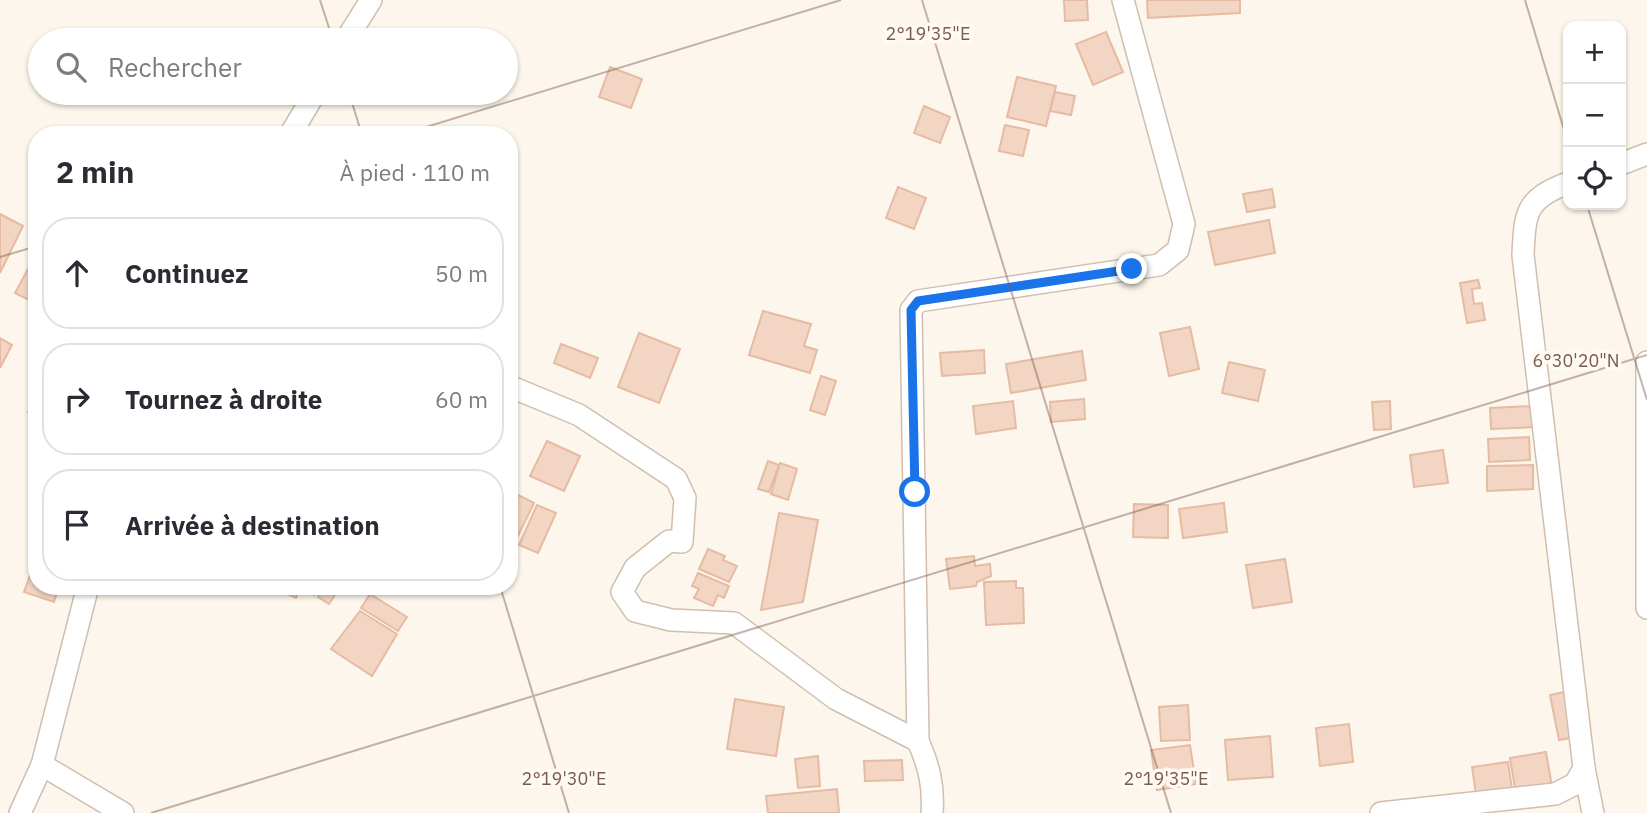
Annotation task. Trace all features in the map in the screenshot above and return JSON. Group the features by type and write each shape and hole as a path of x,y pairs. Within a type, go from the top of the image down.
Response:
{"street":[{"path":"354,28 371,0"},
{"path":"932,813 934,792 929,767 918,741 911,310 918,301 1159,265 1178,250 1184,224 1123,0"},
{"path":"295,126 308,105"},
{"path":"1626,162 1647,154"},
{"path":"1563,185 1546,191 1525,215 1522,255 1584,768 1593,813"},
{"path":"1647,362 1647,608"},
{"path":"518,390 579,415 676,479 685,498 682,542 669,541 635,568 622,592 635,611 671,620 734,623 836,699 918,741"},
{"path":"20,813 42,765 86,595"},
{"path":"42,765 123,813"},
{"path":"1381,813 1555,794 1575,784 1584,768"}],"building":[{"path":"1064,0 1087,0 1088,20 1065,21"},
{"path":"1147,0 1240,0 1240,13 1148,18"},
{"path":"1106,32 1123,72 1093,85 1076,44"},
{"path":"610,67 642,79 631,108 599,97"},
{"path":"1017,77 1056,86 1046,126 1007,117"},
{"path":"1055,92 1075,96 1071,115 1050,111"},
{"path":"924,106 950,117 940,143 914,133"},
{"path":"1005,125 1029,130 1023,156 999,151"},
{"path":"898,187 926,198 914,229 886,218"},
{"path":"1272,189 1275,207 1247,212 1243,194"},
{"path":"0,214 23,226 0,273"},
{"path":"1269,220 1275,253 1215,265 1208,232"},
{"path":"28,269 28,300 15,293"},
{"path":"1478,280 1480,288 1472,289 1474,304 1482,303 1485,320 1467,323 1460,283"},
{"path":"763,311 811,324 804,346 817,350 810,373 749,355"},
{"path":"1190,327 1199,369 1169,376 1160,333"},
{"path":"639,333 680,349 659,403 618,387"},
{"path":"0,338 12,345 0,368"},
{"path":"561,344 598,358 590,378 554,363"},
{"path":"984,350 985,373 942,376 940,353"},
{"path":"1082,351 1086,380 1011,393 1006,364"},
{"path":"1229,362 1265,370 1258,401 1222,393"},
{"path":"821,376 836,381 825,415 810,410"},
{"path":"1084,399 1085,419 1051,422 1050,402"},
{"path":"1013,401 1016,428 976,434 973,406"},
{"path":"1390,401 1391,429 1374,430 1372,402"},
{"path":"1533,406 1535,427 1491,429 1490,408"},
{"path":"1529,437 1530,460 1489,462 1488,439"},
{"path":"547,441 580,456 564,491 530,476"},
{"path":"1443,450 1448,483 1414,487 1410,455"},
{"path":"768,461 779,465 769,492 758,489"},
{"path":"780,463 797,469 788,500 771,494"},
{"path":"1533,465 1533,489 1487,491 1487,466"},
{"path":"518,495 534,503 518,536"},
{"path":"1224,503 1227,532 1183,538 1179,509"},
{"path":"1134,504 1168,505 1168,538 1133,537"},
{"path":"537,505 556,513 538,553 519,545"},
{"path":"779,513 818,520 803,602 761,610"},
{"path":"708,549 725,556 723,560 737,566 729,582 699,569"},
{"path":"974,556 975,566 990,564 991,576 977,582 976,586 950,589 946,559"},
{"path":"1285,559 1292,602 1253,608 1246,565"},
{"path":"698,573 729,586 724,598 718,595 713,606 694,598 699,589 692,586"},
{"path":"1016,581 1016,588 1023,588 1024,623 986,625 984,582"},
{"path":"33,595 56,595 54,602"},
{"path":"319,595 335,595 329,604 318,597"},
{"path":"372,595 407,617 398,631 361,608"},
{"path":"360,611 397,634 372,676 331,649"},
{"path":"1569,691 1577,737 1559,740 1550,695"},
{"path":"735,699 784,707 776,756 727,749"},
{"path":"1188,705 1190,740 1161,741 1159,707"},
{"path":"1349,724 1353,762 1320,766 1316,728"},
{"path":"1270,736 1273,777 1228,780 1225,740"},
{"path":"1190,745 1196,784 1157,790 1151,750"},
{"path":"1546,752 1552,787 1516,794 1510,758"},
{"path":"818,756 820,786 798,788 795,759"},
{"path":"902,760 903,780 865,781 864,761"},
{"path":"1508,762 1512,789 1476,794 1472,767"},
{"path":"837,789 839,813 768,813 766,796"}],"route":[{"path":"915,492 911,310 918,301 1132,269"}]}
